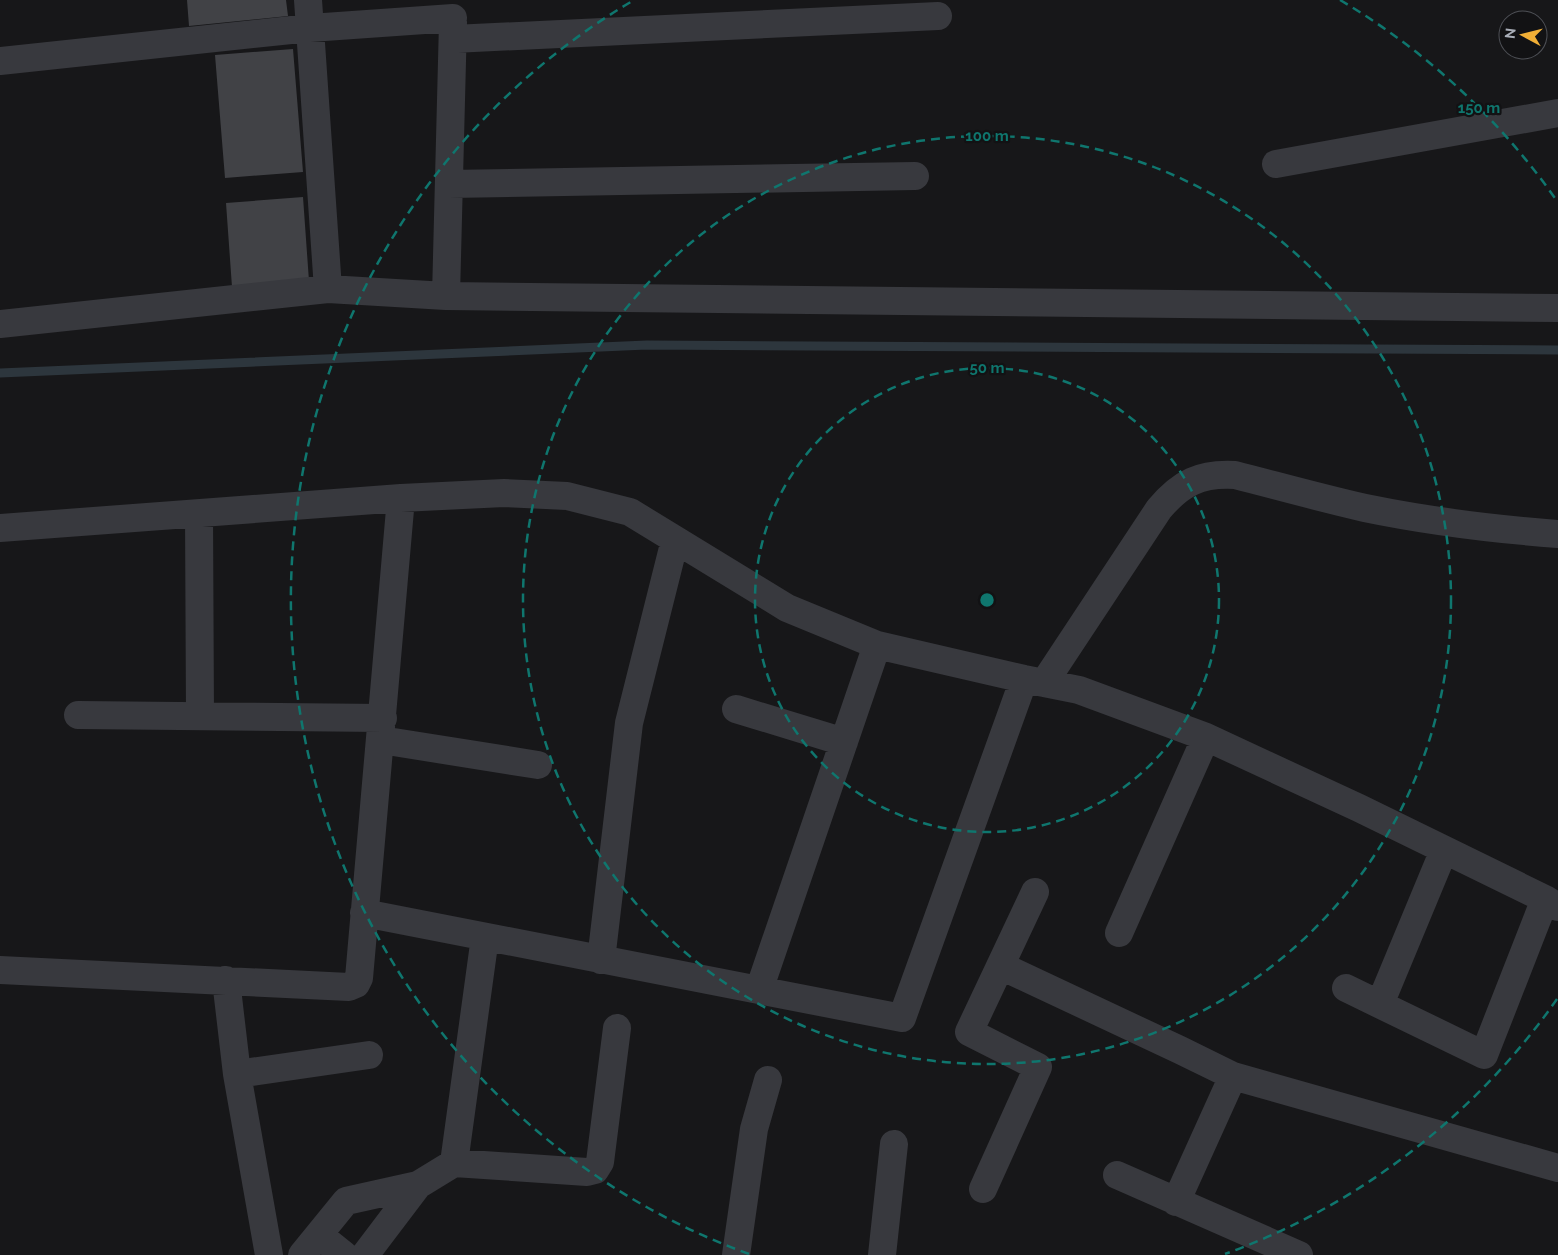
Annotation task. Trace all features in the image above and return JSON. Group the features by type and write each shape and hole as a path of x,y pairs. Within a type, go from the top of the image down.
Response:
{"street":[{"path":"308,0 328,289"},
{"path":"0,61 310,28 453,19 938,16"},
{"path":"446,296 453,19"},
{"path":"1276,164 1558,113"},
{"path":"449,184 915,176"},
{"path":"0,324 328,289 446,296 1558,308"},
{"path":"364,913 902,1018 1034,681 1159,509 1172,494 1192,481 1220,474 1235,475 1365,508 1433,520 1558,534"},
{"path":"0,528 401,498 504,493 566,496 630,512 786,608 877,645 1079,690 1206,737 1359,808 1551,903 1484,1055 1346,988"},
{"path":"0,970 349,987 356,984 359,978 401,498"},
{"path":"199,514 200,716"},
{"path":"601,960 629,723 675,540"},
{"path":"759,990 877,645"},
{"path":"736,709 844,742"},
{"path":"78,715 200,716 382,729 538,765"},
{"path":"1120,933 1206,737"},
{"path":"1380,1004 1444,850"},
{"path":"983,1189 1038,1067 969,1032 1035,892"},
{"path":"454,1163 485,937"},
{"path":"1001,966 1232,1076 1558,1168"},
{"path":"226,980 237,1074 269,1255"},
{"path":"344,1255 310,1245 346,1201 418,1184 454,1163 587,1172 595,1170 600,1162 617,1028"},
{"path":"237,1074 369,1055"},
{"path":"1176,1202 1232,1076"},
{"path":"736,1255 754,1130 768,1080"},
{"path":"882,1255 894,1144"},
{"path":"1117,1175 1299,1255"},
{"path":"365,1255 418,1184"}],"building":[{"path":"187,0 286,0 288,16 189,26"},
{"path":"293,49 303,172 225,178 215,55"},
{"path":"303,197 309,281 232,287 226,203"}],"waterway":[{"path":"0,373 647,345 1558,350"}]}
